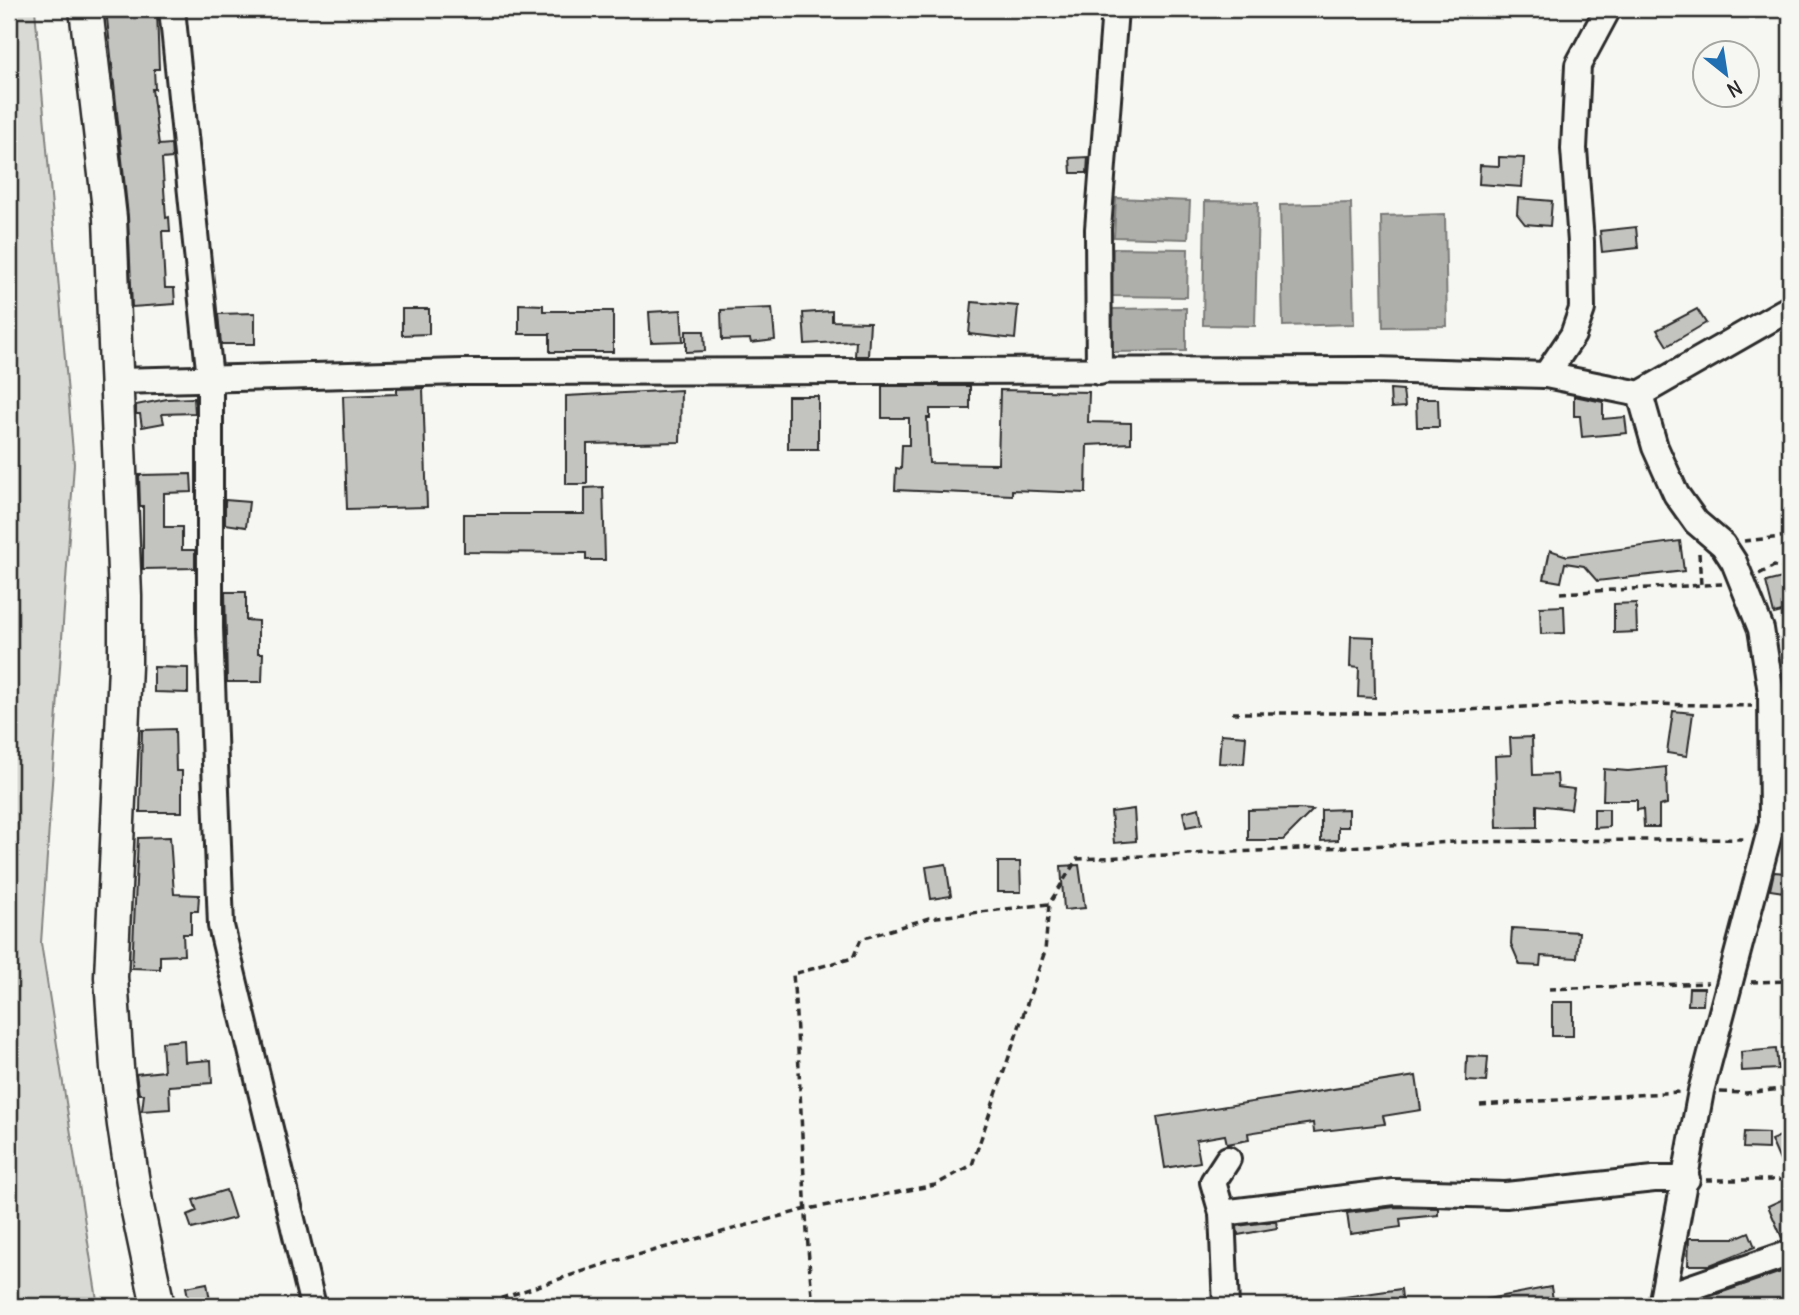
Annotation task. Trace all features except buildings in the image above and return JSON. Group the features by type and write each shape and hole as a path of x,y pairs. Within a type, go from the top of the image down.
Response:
{"main road":[{"path":"86,9 110,218 118,381 125,666 111,977 124,1125 136,1202 158,1306"}],"street":[{"path":"172,9 210,379 210,628 222,926 313,1306"},
{"path":"1100,372 1098,229 1115,9"},
{"path":"1546,374 1573,335 1582,309 1581,242 1574,149 1578,65 1608,9"},
{"path":"118,381 462,372 1374,370 1546,374 1640,394 1790,308"},
{"path":"1640,394 1654,447 1676,494 1696,522 1723,545 1762,629 1771,706 1772,823 1701,1091 1687,1179 1662,1301"},
{"path":"1226,1306 1222,1213 1213,1182 1228,1159"},
{"path":"1222,1213 1394,1192 1506,1195 1654,1179 1687,1179"},
{"path":"1662,1301 1790,1253"}],"path":[{"path":"1723,545 1790,536"},
{"path":"1699,551 1701,585"},
{"path":"1560,593 1742,582 1774,566 1790,569"},
{"path":"1232,713 1407,713 1600,703 1771,706"},
{"path":"478,1306 608,1263 803,1210 936,1185 972,1165 1045,951 1049,904 1077,859 1456,842 1768,839"},
{"path":"813,1306 803,1210 801,1076 793,974 853,958 861,939 929,918 1049,904"},
{"path":"1549,989 1790,981"},
{"path":"1480,1105 1701,1091 1746,1093 1790,1088"},
{"path":"1687,1179 1734,1182 1790,1180"}],"shaded area":[{"path":"9,9 35,9 74,464 41,943 98,1306 9,1306"},
{"path":"1116,198 1190,201 1188,239 1114,237"},
{"path":"1205,201 1258,202 1255,326 1203,325"},
{"path":"1351,203 1354,324 1283,326 1280,205"},
{"path":"1445,214 1447,326 1383,327 1381,216"},
{"path":"1113,248 1188,249 1187,297 1112,296"},
{"path":"1186,308 1186,351 1113,352 1112,309"}]}
